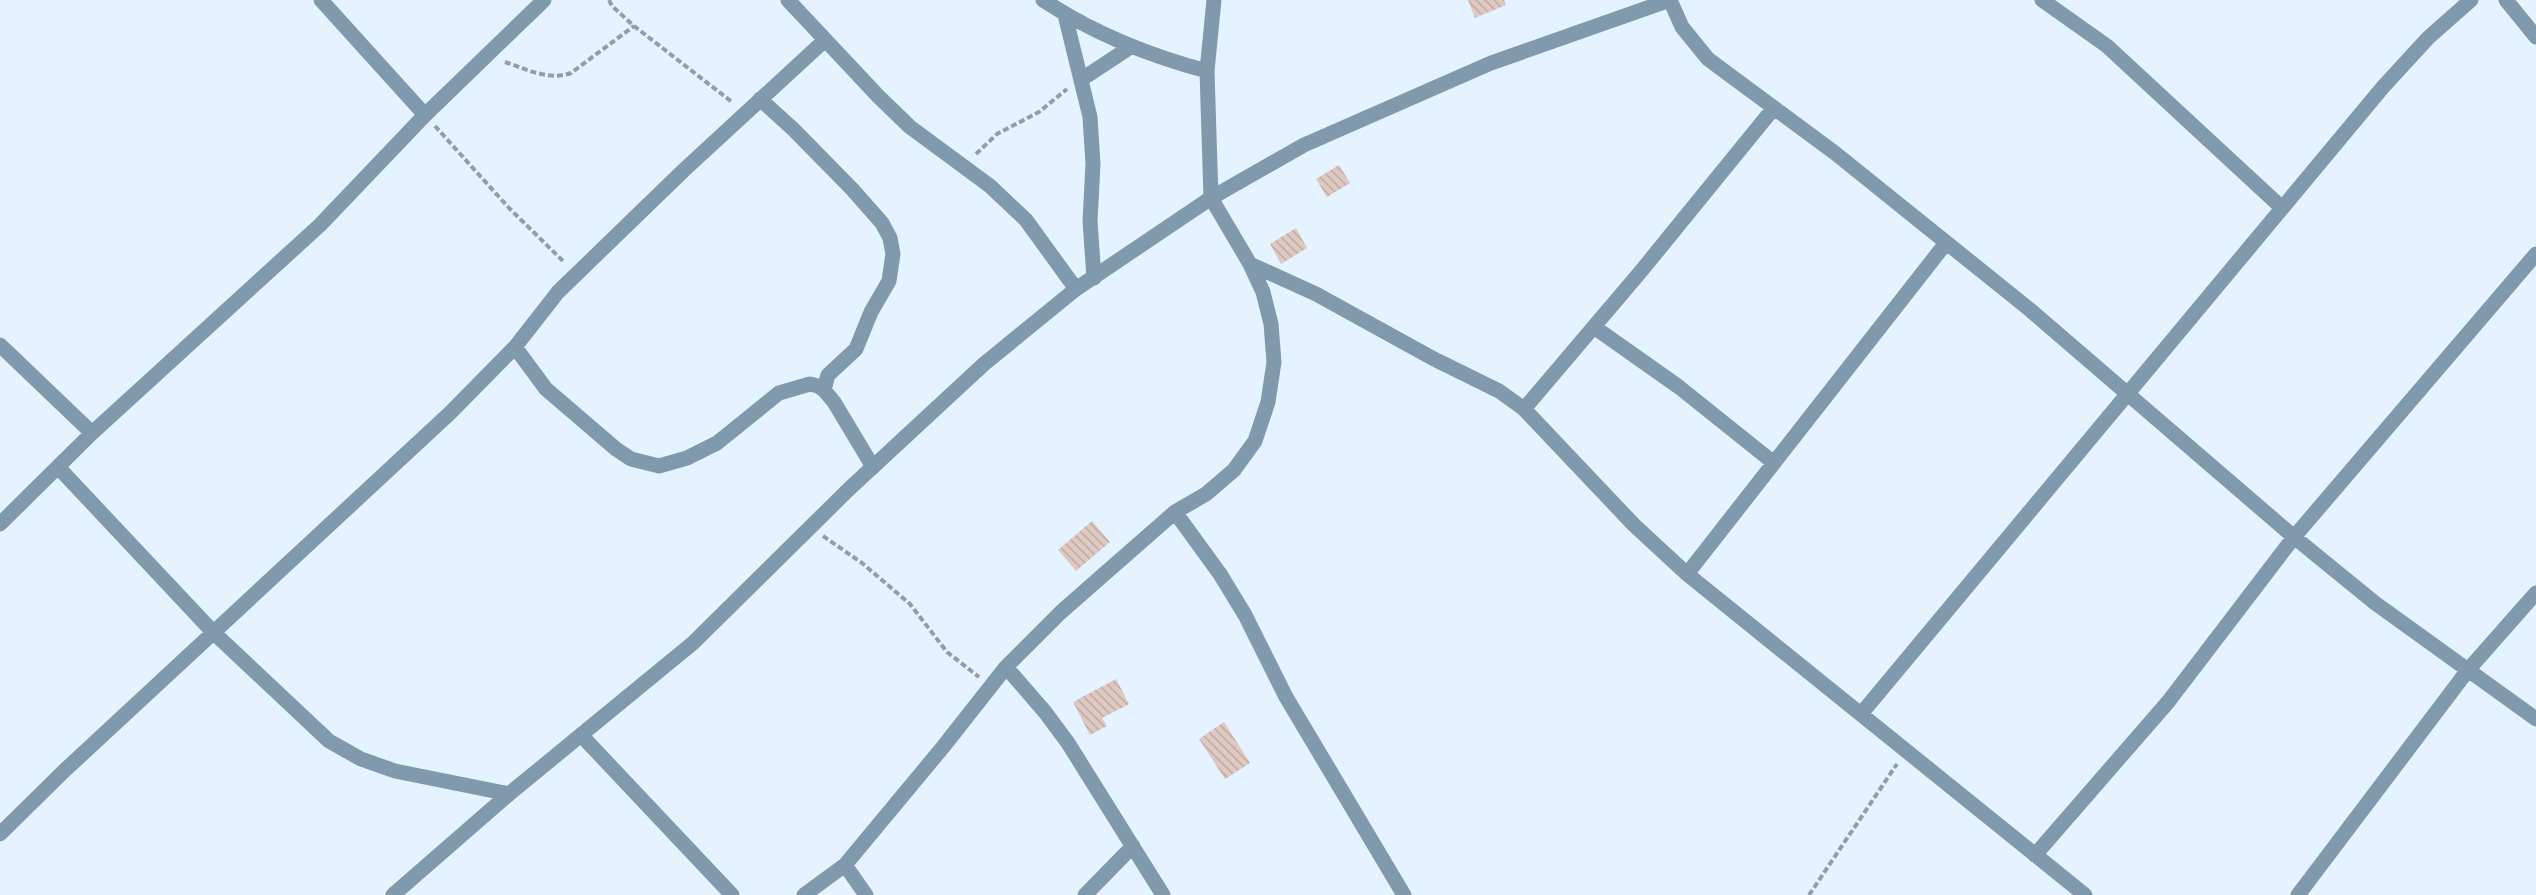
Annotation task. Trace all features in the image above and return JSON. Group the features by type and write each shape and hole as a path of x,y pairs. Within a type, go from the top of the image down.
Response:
{"street":[{"path":"321,0 425,115"},
{"path":"0,525 92,433 320,225 425,115 544,0"},
{"path":"788,0 910,127 990,186 1026,220 1076,289"},
{"path":"1043,0 1065,15 1132,46 1207,71"},
{"path":"393,895 509,795 693,643 810,527 984,364 1076,289 1211,198 1304,146 1491,63 1670,0 1682,27 1708,59 1835,153 2029,309 2294,537 2375,603 2536,719"},
{"path":"2042,0 2107,46 2281,207"},
{"path":"1861,714 2383,87 2428,38 2471,0"},
{"path":"2506,0 2536,37"},
{"path":"804,895 845,865 1006,667 1061,612 1176,512 1206,494 1234,470 1255,441 1268,402 1274,362 1271,324 1263,292 1250,264 1211,198 1207,71 1218,1"},
{"path":"1065,15 1082,79 1092,136 1090,221 1094,278"},
{"path":"0,834 213,632 450,413 515,347 558,292 825,40"},
{"path":"1082,79 1132,46"},
{"path":"760,99 852,189 882,223 890,238 892,268 889,281 871,312 856,349 828,375 824,390"},
{"path":"1524,409 1773,109"},
{"path":"1687,574 1946,243"},
{"path":"2035,855 2168,702 2294,537 2536,254"},
{"path":"1250,264 1317,294 1499,391 1524,409 1634,525 1687,574 2085,895"},
{"path":"1594,327 1679,387 1774,463"},
{"path":"0,345 92,433"},
{"path":"515,347 546,389 616,449 631,459 659,466 687,459 717,443 779,393 810,384 824,390 873,467"},
{"path":"58,467 213,632 329,741 353,755 395,771 509,795"},
{"path":"1176,512 1220,574 1245,615 1286,697 1404,895"},
{"path":"2298,895 2468,670 2536,593"},
{"path":"1006,667 1068,743 1163,895"},
{"path":"581,735 732,895"},
{"path":"1085,895 1133,846"},
{"path":"845,865 866,895"}],"path":[{"path":"609,0 612,6 634,26 661,45 706,84 748,111"},
{"path":"487,56 538,73 563,76 571,73 634,26"},
{"path":"963,167 998,134 1039,112 1082,79"},
{"path":"425,115 509,208 577,274"},
{"path":"810,527 875,574 917,612 947,652 992,687"},
{"path":"1809,895 1906,751"}],"building":[{"path":"1468,0 1504,0 1506,5 1475,18"},
{"path":"1339,165 1350,183 1327,197 1316,179"},
{"path":"1296,228 1307,248 1281,264 1270,244"},
{"path":"1092,521 1110,542 1076,571 1058,550"},
{"path":"1116,679 1129,704 1102,718 1107,726 1090,735 1073,702"},
{"path":"1224,722 1250,763 1225,779 1199,739"}]}
